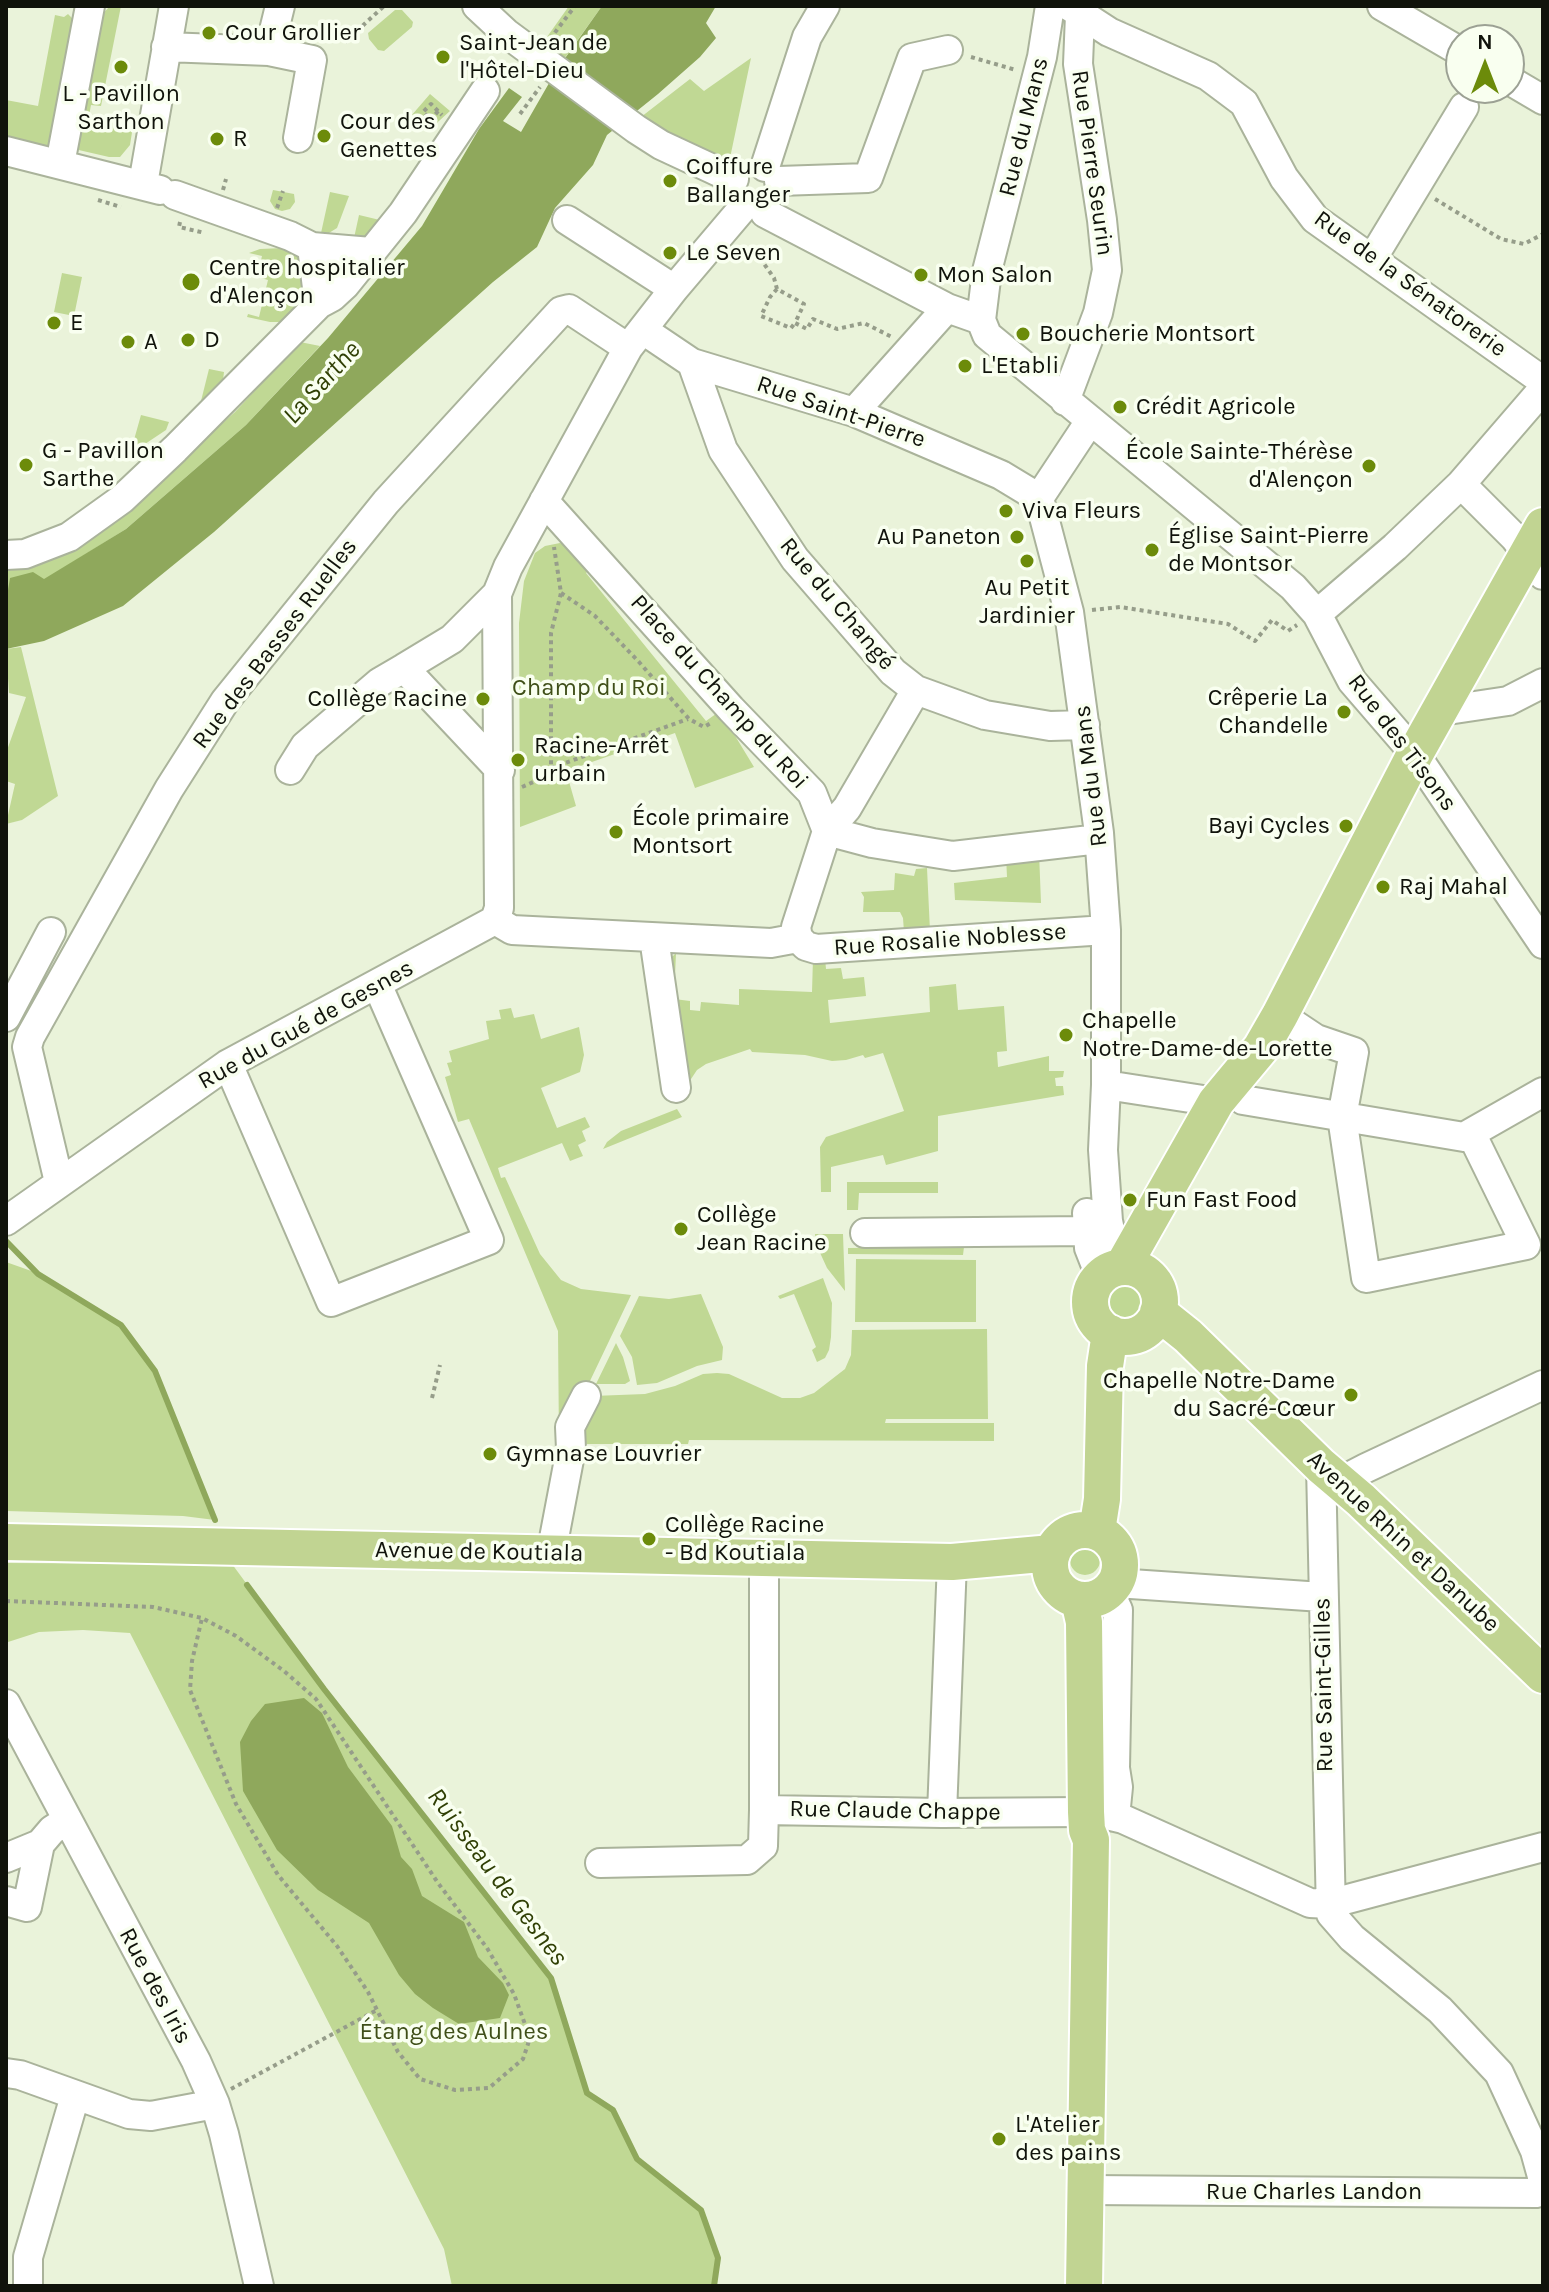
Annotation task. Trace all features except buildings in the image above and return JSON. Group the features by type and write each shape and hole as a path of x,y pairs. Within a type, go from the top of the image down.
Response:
{"main road":[{"path":"1121,1271 1156,1286 1160,1303 1158,1312 1144,1331 1133,1336 1121,1337 1100,1327 1090,1308 1089,1296 1121,1271 1230,1101 1280,1015 1415,754 1538,551"},
{"name":"Avenue Rhin et Danube","path":"1158,1312 1188,1336 1327,1481 1361,1500 1543,1675"},
{"path":"1097,1531 1102,1499 1105,1366 1110,1333"},
{"path":"1084,2286 1098,1820 1097,1617 1062,1538 1087,1529 1097,1531 1114,1543 1119,1553 1120,1574 1085,1584"},
{"name":"Avenue de Koutiala","path":"6,1542 952,1562 1085,1584"}],"street":[{"path":"60,164 90,6"},
{"path":"160,190 166,47 174,6"},
{"path":"269,51 280,6"},
{"path":"477,6 506,33 636,129 661,145 734,179"},
{"name":"Rue du Mans","path":"981,320 987,271 1037,77 1050,6"},
{"path":"1382,6 1445,43"},
{"path":"290,770 305,746 380,682 452,639 497,594 508,567 553,510 636,339 674,289 753,212 777,204 780,196 772,174 807,37 823,9"},
{"name":"Rue de la Sénatorerie","path":"1074,10 1109,32 1208,76 1244,103 1284,178 1315,219 1543,381"},
{"name":"Rue Pierre Seurin","path":"1065,401 1098,313 1107,270 1078,64 1074,10"},
{"path":"166,47 269,51 312,60 298,138"},
{"path":"948,50 912,58 868,178 772,174 746,168 734,179 732,196 753,212 947,308 981,320 987,335 1000,348 1065,401"},
{"path":"1525,89 1543,100"},
{"path":"6,555 25,554 52,546 122,499 319,304 345,285 403,213 485,91"},
{"path":"1372,259 1464,107"},
{"path":"6,151 160,190 290,236 312,247 371,252"},
{"path":"567,220 674,289"},
{"path":"312,247 319,304"},
{"path":"854,412 947,308"},
{"name":"Rue des Basses Ruelles","path":"30,1037 169,789 225,701 386,502 561,311 569,309 636,339"},
{"name":"Rue Saint-Pierre","path":"636,339 692,363 854,412 1001,475 1039,498"},
{"name":"Rue du Changé","path":"692,363 723,450 795,559 893,672 916,690 847,808 827,831"},
{"path":"1317,614 1395,547 1461,484 1543,389"},
{"name":"Rue des Tisons","path":"1065,401 1293,587 1317,614 1352,681 1415,754 1543,944"},
{"path":"1039,498 1090,421"},
{"path":"1461,484 1538,551"},
{"name":"Rue du Mans","path":"1039,498 1069,612 1099,839 1106,930 1103,1150 1108,1221 1121,1271"},
{"name":"Place du Champ du Roi","path":"553,510 731,709 812,793 827,831"},
{"path":"497,594 500,780 499,908 495,920 512,930 771,943 798,938 796,927 827,831 872,843 953,856 1099,839"},
{"path":"404,668 500,780"},
{"path":"1441,711 1508,701 1543,683"},
{"path":"916,690 985,715 1050,726 1085,725"},
{"name":"Rue du Gué de Gesnes","path":"6,1221 228,1064 495,920"},
{"name":"Rue Rosalie Noblesse","path":"798,938 806,946 816,949 1106,930"},
{"path":"51,932 6,1019 30,1037 27,1047 59,1182"},
{"path":"654,938 676,1088"},
{"path":"228,1064 331,1302 489,1240 377,984"},
{"path":"1280,1015 1316,1039 1354,1052 1342,1117 1366,1278 1526,1245 1471,1133"},
{"path":"1106,1085 1464,1137 1543,1092"},
{"name":"Rue du Mans","path":"1103,1150 1087,1202 1089,1248 1121,1271"},
{"path":"865,1233 1087,1231"},
{"path":"1327,1481 1543,1385"},
{"path":"551,1554 571,1449 570,1427 586,1396"},
{"name":"Rue Saint-Gilles","path":"1327,1481 1322,1597 1329,1904"},
{"name":"Rue Claude Chappe","path":"764,1557 764,1810 1098,1820"},
{"path":"942,1813 952,1562"},
{"path":"1085,1584 1322,1597"},
{"name":"Rue des Iris","path":"6,1704 196,2061 215,2104 259,2286"},
{"path":"600,1863 747,1860 763,1846 764,1810"},
{"path":"1098,1820 1310,1903 1329,1904 1543,1847"},
{"path":"6,1858 40,1844 52,1830 66,1821"},
{"path":"6,1901 27,1907 40,1844"},
{"path":"1329,1904 1331,1914 1352,1938 1440,2010 1499,2073 1535,2151 1543,2180"},
{"path":"6,2073 20,2075 129,2114 151,2116 215,2104"},
{"path":"28,2286 28,2257 75,2096"},
{"name":"Rue Charles Landon","path":"1085,2190 1543,2191"}],"path":[{"path":"345,42 384,6"},
{"path":"545,63 575,6"},
{"path":"948,50 1037,77"},
{"path":"520,114 530,101"},
{"path":"1416,186 1501,239 1524,244 1543,234"},
{"path":"760,258 774,278 777,289 804,304 791,328 761,316 777,289"},
{"path":"795,323 807,329 813,319 837,329 864,323 912,347"},
{"path":"500,780 520,788 547,776 551,768 551,633 561,593 553,536 553,510"},
{"path":"561,593 595,616 689,719 704,727 731,709"},
{"path":"1069,612 1120,607 1228,624 1255,641 1272,620 1288,631 1317,614"},
{"path":"551,768 689,719"},
{"path":"432,1398 440,1365"},
{"path":"6,1601 153,1607 202,1618 236,1636 316,1699 438,1883 487,1948 514,1994 530,2038 523,2059 489,2088 455,2090 420,2079 398,2052 377,2010 337,1946 278,1875 236,1804 190,1690 192,1661 202,1618"},
{"path":"215,2104 228,2090 377,2010"}],"green space":[{"path":"110,6 121,6 101,106 91,105 89,116 133,126 130,145 120,157 70,148 95,22"},
{"path":"569,6 602,6 564,59 542,44"},
{"path":"395,10 402,10 413,22 412,27 384,51 378,50 368,33"},
{"path":"68,14 74,20 53,143 45,149 6,141 6,100 38,106 55,15 64,17"},
{"path":"751,58 730,158 685,146 641,117 690,79 704,91"},
{"path":"430,94 450,111 429,130 411,116"},
{"path":"273,190 294,194 295,202 290,209 275,209 270,201"},
{"path":"330,192 349,196 337,228 324,236 321,233"},
{"path":"359,215 384,221 344,277 334,275 329,261 354,238"},
{"path":"283,248 302,256 305,300 284,322 247,317 248,314 259,317 268,280 257,277 262,256 249,253"},
{"path":"62,273 82,277 74,316 54,312"},
{"path":"300,342 320,346 246,425 126,529 44,580 6,590 6,561 119,515 235,412"},
{"path":"209,369 224,372 223,380 201,401"},
{"path":"141,415 169,422 166,430 130,454"},
{"name":"Champ du Roi","path":"560,543 579,549 596,563 586,573 706,721 720,711 754,767 695,788 675,733 566,771 576,806 520,827 519,623 524,581 535,553 545,546"},
{"path":"21,647 58,796 22,820 6,824 15,784 6,781 6,753 26,697 9,693 6,649"},
{"path":"1039,852 1041,903 955,900 954,883 1007,877 1006,856"},
{"path":"927,868 930,931 904,932 900,912 863,912 864,897 861,892 894,890 895,873 914,876 916,869"},
{"path":"676,953 674,999 690,1001 690,1010 700,1011 701,1002 739,1005 739,989 812,992 813,958 825,958 826,969 841,968 843,979 864,977 866,996 828,1000 830,1023 930,1012 929,987 956,984 958,1010 1004,1006 1007,1051 997,1052 998,1067 1049,1056 1049,1071 1064,1071 1063,1077 1055,1078 1056,1086 1063,1086 1064,1095 938,1116 938,1151 886,1165 883,1155 831,1167 831,1192 821,1192 820,1147 826,1137 904,1111 883,1053 832,1061 805,1055 752,1052 750,1049 706,1064 691,1079 687,1078 669,1018 671,958"},
{"path":"511,1008 514,1018 534,1014 541,1039 579,1027 584,1055 580,1072 541,1088 557,1128 585,1117 590,1127 582,1131 586,1141 578,1145 583,1156 570,1161 562,1143 498,1168 501,1178 505,1177 540,1254 561,1280 581,1289 631,1295 589,1383 572,1398 560,1415 559,1444 558,1331 469,1119 458,1122 445,1077 451,1075 447,1063 452,1062 449,1051 489,1039 486,1021 501,1019 499,1010"},
{"path":"677,1109 682,1117 603,1149 621,1131"},
{"path":"847,1182 938,1182 938,1193 859,1193 858,1210 847,1210"},
{"path":"815,1234 843,1234 845,1291 827,1268"},
{"path":"964,1247 963,1255 848,1254 848,1248"},
{"path":"856,1259 976,1260 976,1322 855,1322"},
{"path":"6,1262 37,1273 121,1324 154,1371 215,1520 183,1516 6,1511"},
{"path":"823,1278 832,1303 831,1337 825,1358 817,1362 812,1350 816,1347 794,1294 780,1299 778,1296"},
{"path":"1124,1285 1137,1290 1142,1303 1137,1316 1124,1321 1111,1316 1106,1303 1111,1290"},
{"path":"701,1294 723,1347 722,1360 697,1366 657,1383 637,1385 632,1357 620,1336 639,1296 669,1299"},
{"path":"987,1329 988,1419 886,1419 885,1423 994,1423 994,1441 689,1440 688,1444 575,1444 593,1396 645,1394 703,1374 717,1373 729,1374 782,1398 800,1398 814,1393 845,1369 851,1355 852,1330"},
{"path":"616,1343 630,1381 625,1384 596,1384"},
{"path":"1085,1545 1096,1549 1100,1560 1096,1571 1085,1575 1074,1571 1070,1560 1074,1549"},
{"name":"Étang des Aulnes","path":"6,1563 232,1564 324,1689 551,1978 586,2092 612,2110 636,2159 700,2210 718,2258 714,2286 452,2286 444,2249 130,1633 83,1630 39,1632 8,1642"}],"water":[{"name":"La Sarthe","path":"602,6 716,6 706,23 716,38 700,57 607,135 593,165 555,208 537,247 493,282 214,532 123,606 44,641 6,649 6,590 10,578 33,572 44,579 126,529 246,425 328,338 422,226 479,129 509,88 522,97 503,121 521,132 556,71"},
{"name":"Étang des Aulnes","path":"304,1698 322,1713 348,1767 392,1826 401,1857 412,1869 422,1896 464,1922 478,1957 503,1983 509,1995 500,2018 459,2024 433,2008 415,1994 399,1975 369,1923 318,1890 277,1850 243,1791 240,1742 265,1704"}],"waterway":[{"name":"Ruisseau de Gesnes","path":"6,1241 38,1274 121,1325 155,1371 215,1520"},
{"name":"Ruisseau de Gesnes","path":"247,1585 324,1689 551,1978 587,2093 613,2110 637,2159 701,2210 718,2258 714,2286"}],"place":[{"name":"Cour Grollier","path":"209,33"},
{"name":"Saint-Jean de l'Hôtel-Dieu","path":"443,57"},
{"name":"L - Pavillon Sarthon","path":"121,67"},
{"name":"Cour des Genettes","path":"324,136"},
{"name":"R","path":"217,139"},
{"name":"Coiffure Ballanger","path":"670,181"},
{"name":"Le Seven","path":"670,253"},
{"name":"Mon Salon","path":"921,275"},
{"name":"Centre hospitalier d'Alençon","path":"191,282"},
{"name":"E","path":"54,323"},
{"name":"Boucherie Montsort","path":"1023,334"},
{"name":"D","path":"188,340"},
{"name":"A","path":"128,342"},
{"name":"L'Etabli","path":"965,366"},
{"name":"Crédit Agricole","path":"1120,407"},
{"name":"G - Pavillon Sarthe","path":"26,465"},
{"name":"École Sainte-Thérèse d'Alençon","path":"1369,466"},
{"name":"Viva Fleurs","path":"1006,511"},
{"name":"Au Paneton","path":"1017,537"},
{"name":"Église Saint-Pierre de Montsor","path":"1152,550"},
{"name":"Au Petit Jardinier","path":"1027,561"},
{"name":"Collège Racine","path":"483,699"},
{"name":"Crêperie La Chandelle","path":"1344,712"},
{"name":"Racine-Arrêt urbain","path":"518,760"},
{"name":"Bayi Cycles","path":"1346,826"},
{"name":"École primaire Montsort","path":"616,832"},
{"name":"Raj Mahal","path":"1383,887"},
{"name":"Chapelle Notre-Dame-de-Lorette","path":"1066,1035"},
{"name":"Fun Fast Food","path":"1130,1200"},
{"name":"Collège Jean Racine","path":"681,1229"},
{"name":"Chapelle Notre-Dame du Sacré-Cœur","path":"1351,1395"},
{"name":"Gymnase Louvrier","path":"490,1454"},
{"name":"Collège Racine - Bd Koutiala","path":"649,1539"},
{"name":"L'Atelier des pains","path":"999,2139"}]}
